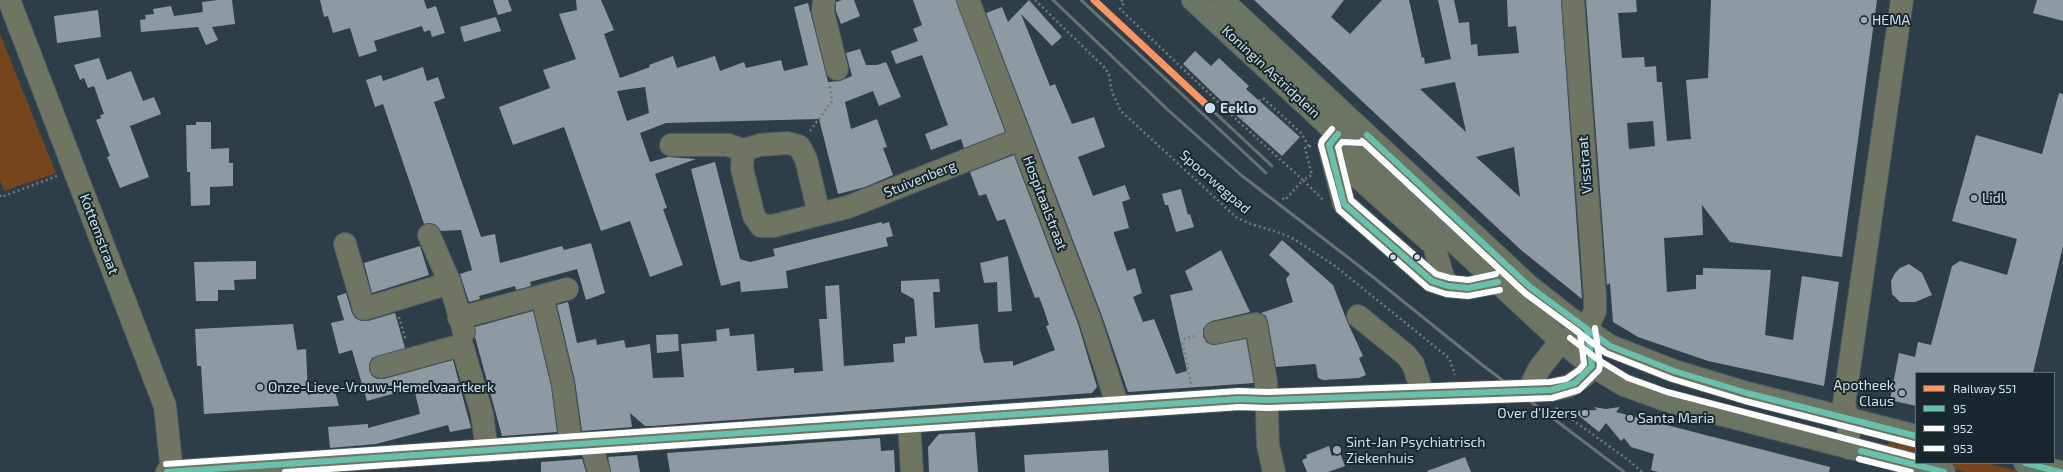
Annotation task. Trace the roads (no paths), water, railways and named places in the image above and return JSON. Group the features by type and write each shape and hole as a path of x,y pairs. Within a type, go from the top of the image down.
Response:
{"main road":[{"name":"Koningin Astridplein","path":"1193,0 1322,145 1498,282 1561,341 1592,366 1624,384 1665,400 1944,472"},
{"name":"Koningin Astridplein","path":"1222,0 1530,287 1610,346 1674,371 1747,393 1915,436"},
{"path":"2029,464 2056,471"}],"street":[{"name":"Kottemstraat","path":"9,0 165,406 172,472"},
{"path":"824,0 823,12 837,69"},
{"name":"Hospitaalstraat","path":"968,0 1090,320 1118,407"},
{"name":"Visstraat","path":"1573,0 1595,296 1595,311 1587,329"},
{"path":"1849,448 1848,418 1844,404 1902,0"},
{"path":"1322,145 1367,135"},
{"name":"Stuivenberg","path":"743,150 742,169 754,216 761,226 773,226 848,208 1020,139"},
{"path":"671,145 728,144 743,150 760,145 788,142 799,146 806,159 819,214"},
{"path":"1322,145 1418,231 1440,283"},
{"path":"1322,145 1344,204 1408,260 1440,283 1468,288 1498,282"},
{"path":"1354,173 1375,231"},
{"path":"1375,231 1378,195"},
{"path":"1378,195 1408,260"},
{"path":"1402,216 1408,260"},
{"path":"429,235 450,283 464,332 462,345 482,414 487,452"},
{"path":"345,244 364,309 450,283"},
{"path":"459,318 567,289"},
{"path":"542,296 563,384 581,445 599,472"},
{"path":"1358,316 1406,355 1413,364 1423,394"},
{"path":"1215,333 1256,324 1266,382 1268,445 1274,472"},
{"path":"168,472 487,452 1240,399 1267,400 1550,390 1569,386 1584,376 1592,366 1587,329 1561,341 1539,369 1529,390"},
{"path":"381,367 462,345"},
{"path":"909,422 912,472"}],"railway":[{"path":"1053,0 1168,110 1241,175 1363,269 1481,364 1624,472"},
{"path":"1081,0 1266,173"},
{"path":"1212,110 1272,166"}],"rail line":[{"name":"S51","path":"1094,0 1212,110"}],"place":[{"name":"HEMA","path":"1864,20"},
{"name":"Eeklo","path":"1210,108"},
{"name":"Lidl","path":"1974,198"},
{"name":"Onze-Lieve-Vrouw-Hemelvaartkerk","path":"260,387"},
{"name":"Apotheek Claus","path":"1902,393"},
{"name":"Over d'IJzers","path":"1585,413"},
{"name":"Santa Maria","path":"1630,418"},
{"name":"Sint-Jan Psychiatrisch Ziekenhuis","path":"1337,450"}]}
